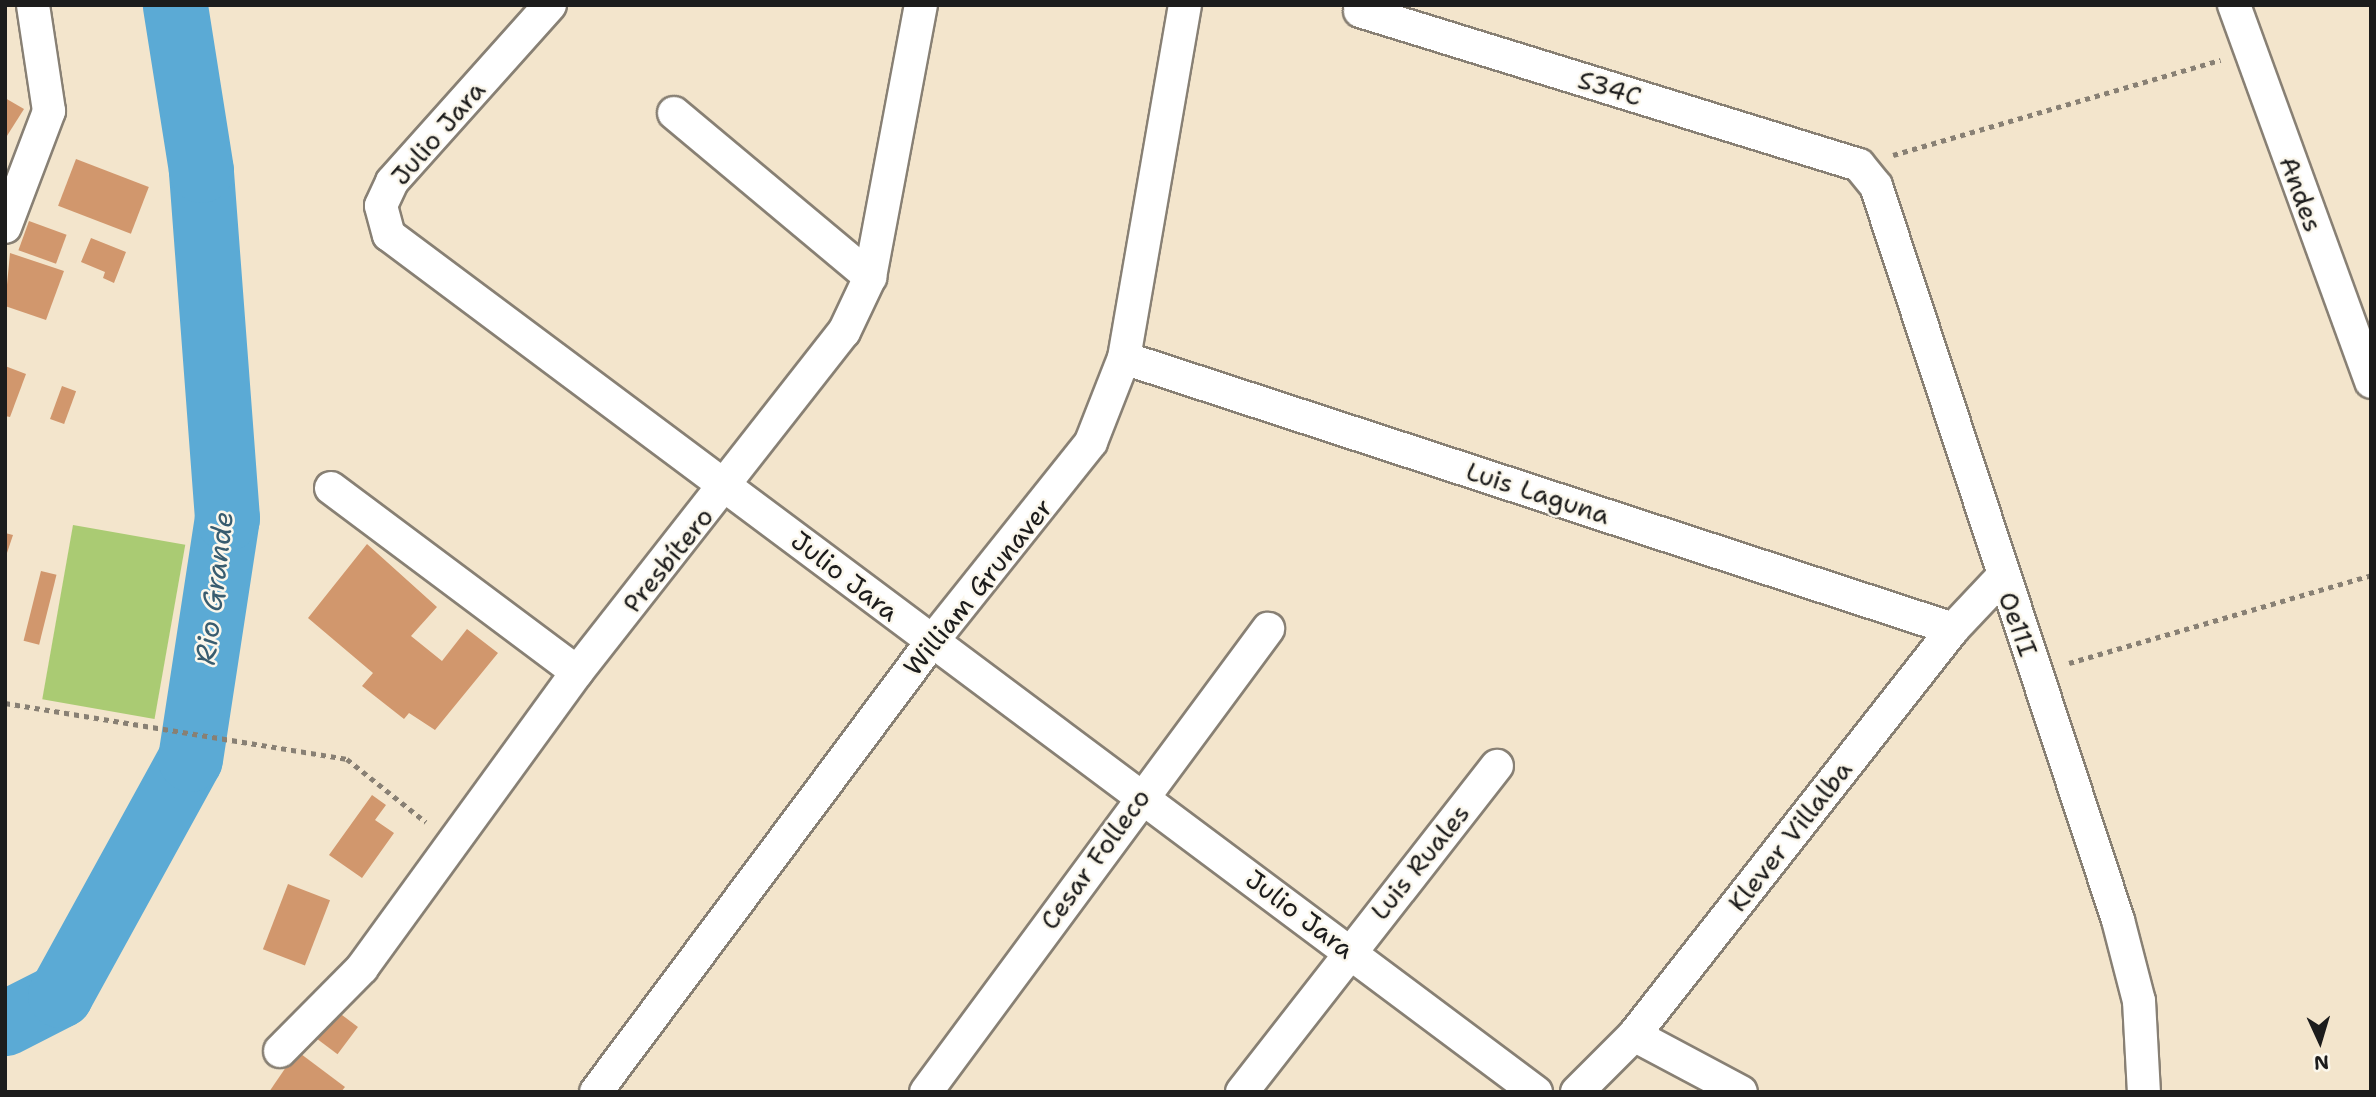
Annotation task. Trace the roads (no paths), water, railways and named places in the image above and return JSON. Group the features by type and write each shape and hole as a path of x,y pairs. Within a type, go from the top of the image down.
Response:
{"street":[{"path":"5,227 49,111 33,5"},
{"name":"William Grunaver","path":"596,1092 930,644 1071,472 1107,411 1124,358 1185,5"},
{"name":"Andes","path":"2234,5 2371,382"},
{"name":"Presbítero","path":"280,1051 362,968 456,846 577,673 728,485 844,332 870,277 918,6"},
{"name":"Julio Jara","path":"545,7 392,182 381,206 388,235 728,485 930,644 1143,793 1536,1092"},
{"name":"S34C","path":"1360,12 1859,166"},
{"path":"674,113 870,277"},
{"name":"Oe11I","path":"1859,166 1887,214 2001,578 2036,673 2118,920 2139,1001 2144,1092"},
{"name":"Luis Laguna","path":"1124,358 1952,629"},
{"path":"331,488 577,673"},
{"name":"Klever Villalba","path":"1577,1092 1633,1035 1952,629 2001,578"},
{"name":"Cesar Folleco","path":"926,1092 1143,793 1268,629"},
{"name":"Luis Ruales","path":"1242,1092 1348,951 1497,766"},
{"path":"1633,1035 1741,1092"}],"waterway":[{"name":"Rio Grande","path":"5,1023 60,995 190,759 227,518 201,170 175,5"}]}
